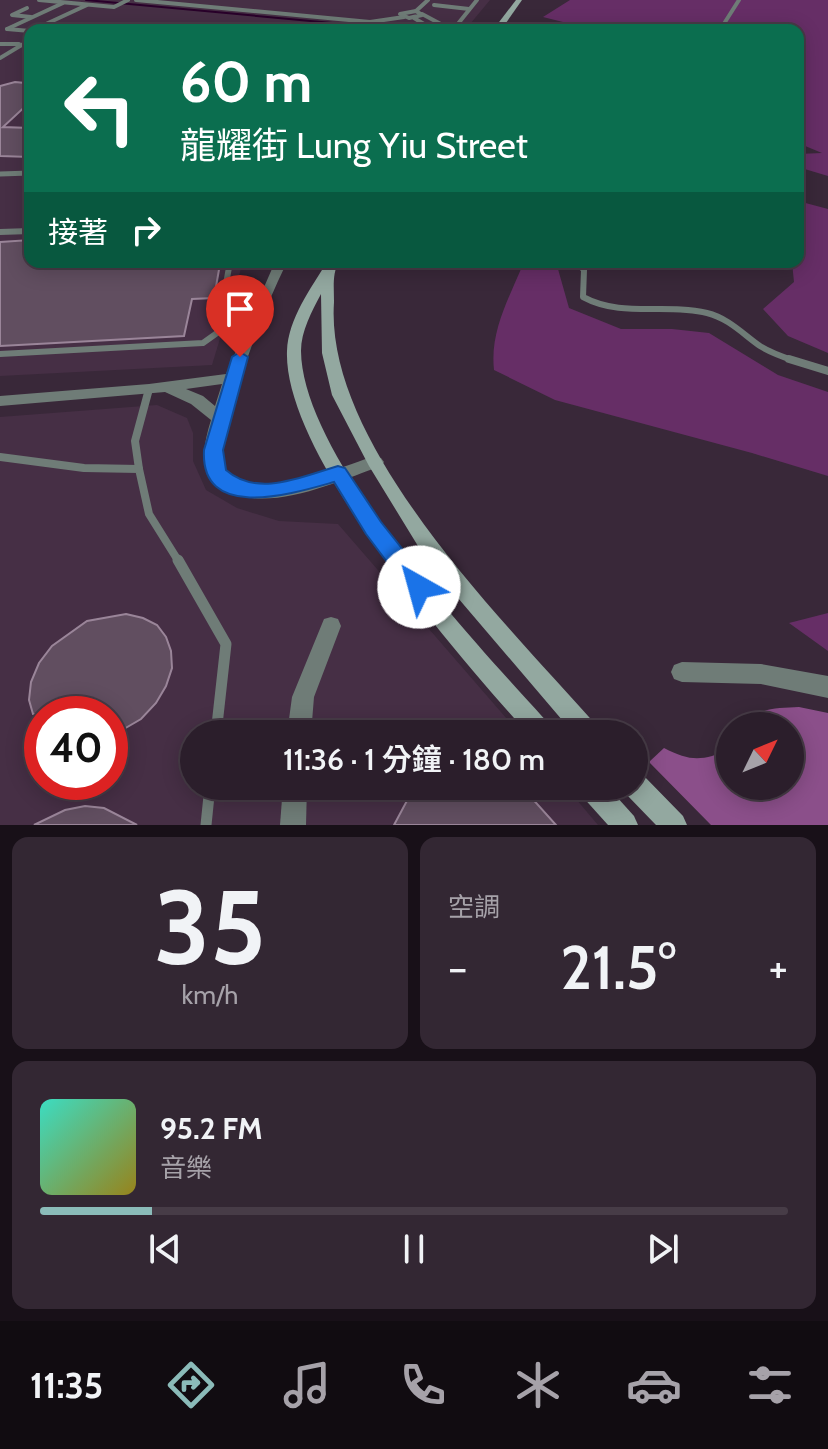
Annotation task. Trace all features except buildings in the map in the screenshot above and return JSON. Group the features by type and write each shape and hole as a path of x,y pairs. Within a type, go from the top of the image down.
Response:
{"street":[{"path":"501,24 519,0"},
{"path":"278,268 255,316 232,378 213,463 218,475 229,484 263,492 282,490 375,462"},
{"path":"329,268 303,317 294,350 300,399 338,473 374,528 440,614 531,720"},
{"path":"331,268 326,313 329,353 340,395 375,462 436,558 577,720"},
{"path":"0,401 157,388 232,378"},
{"path":"157,388 197,400 221,420"},
{"path":"301,720 303,697 331,626"},
{"path":"682,672 761,674 828,687"},
{"path":"648,798 674,825"},
{"path":"293,825 294,800"},
{"path":"603,800 625,825"}],"lane":[{"path":"39,0 116,6 127,1"},
{"path":"136,0 370,22 404,17 423,24"},
{"path":"184,4 192,0"},
{"path":"221,8 234,0"},
{"path":"404,17 400,14 416,11 428,0"},
{"path":"440,0 433,8 469,9"},
{"path":"457,24 477,0"},
{"path":"724,24 739,0"},
{"path":"24,29 7,28 64,2"},
{"path":"45,24 88,5"},
{"path":"27,8 12,15 31,17"},
{"path":"416,11 441,24"},
{"path":"412,18 422,14"},
{"path":"0,58 24,43"},
{"path":"0,44 21,44"},
{"path":"0,174 24,173"},
{"path":"0,232 24,231"},
{"path":"0,354 203,343 217,333 229,268"},
{"path":"582,268 583,297 592,304 606,309 677,309 707,313 728,319 757,344 773,353 828,371"},
{"path":"157,388 135,441 139,469 149,514 207,606 226,644 218,720"},
{"path":"0,457 84,468 139,469"},
{"path":"206,825 209,800"}],"shaded area":[{"path":"0,0 490,0 470,24 24,24 24,268 241,268 212,365 0,376"},
{"path":"570,0 828,0 828,176 804,169 804,154 822,153 804,146 804,24 565,24 567,23 543,17"},
{"path":"804,203 828,209 828,353 788,336 763,309 794,282 793,268 804,268"},
{"path":"558,268 569,308 621,329 709,333 778,375 828,392 828,476 555,400 494,370 497,330 521,269"},
{"path":"157,405 187,418 193,433 193,461 206,490 237,508 279,521 338,524 508,720 180,720 180,800 577,800 598,825 0,825 0,417"},
{"path":"828,613 828,651 789,623"},
{"path":"799,707 828,713 828,825 711,825 649,762 664,748 682,756 697,758 716,754 716,800 804,800 804,712 762,712"}],"waterway":[{"path":"86,0 343,24"}],"route":[{"path":"240,357 214,450 213,463 218,475 229,484 263,492 282,490 338,473 374,528 419,587"}]}
